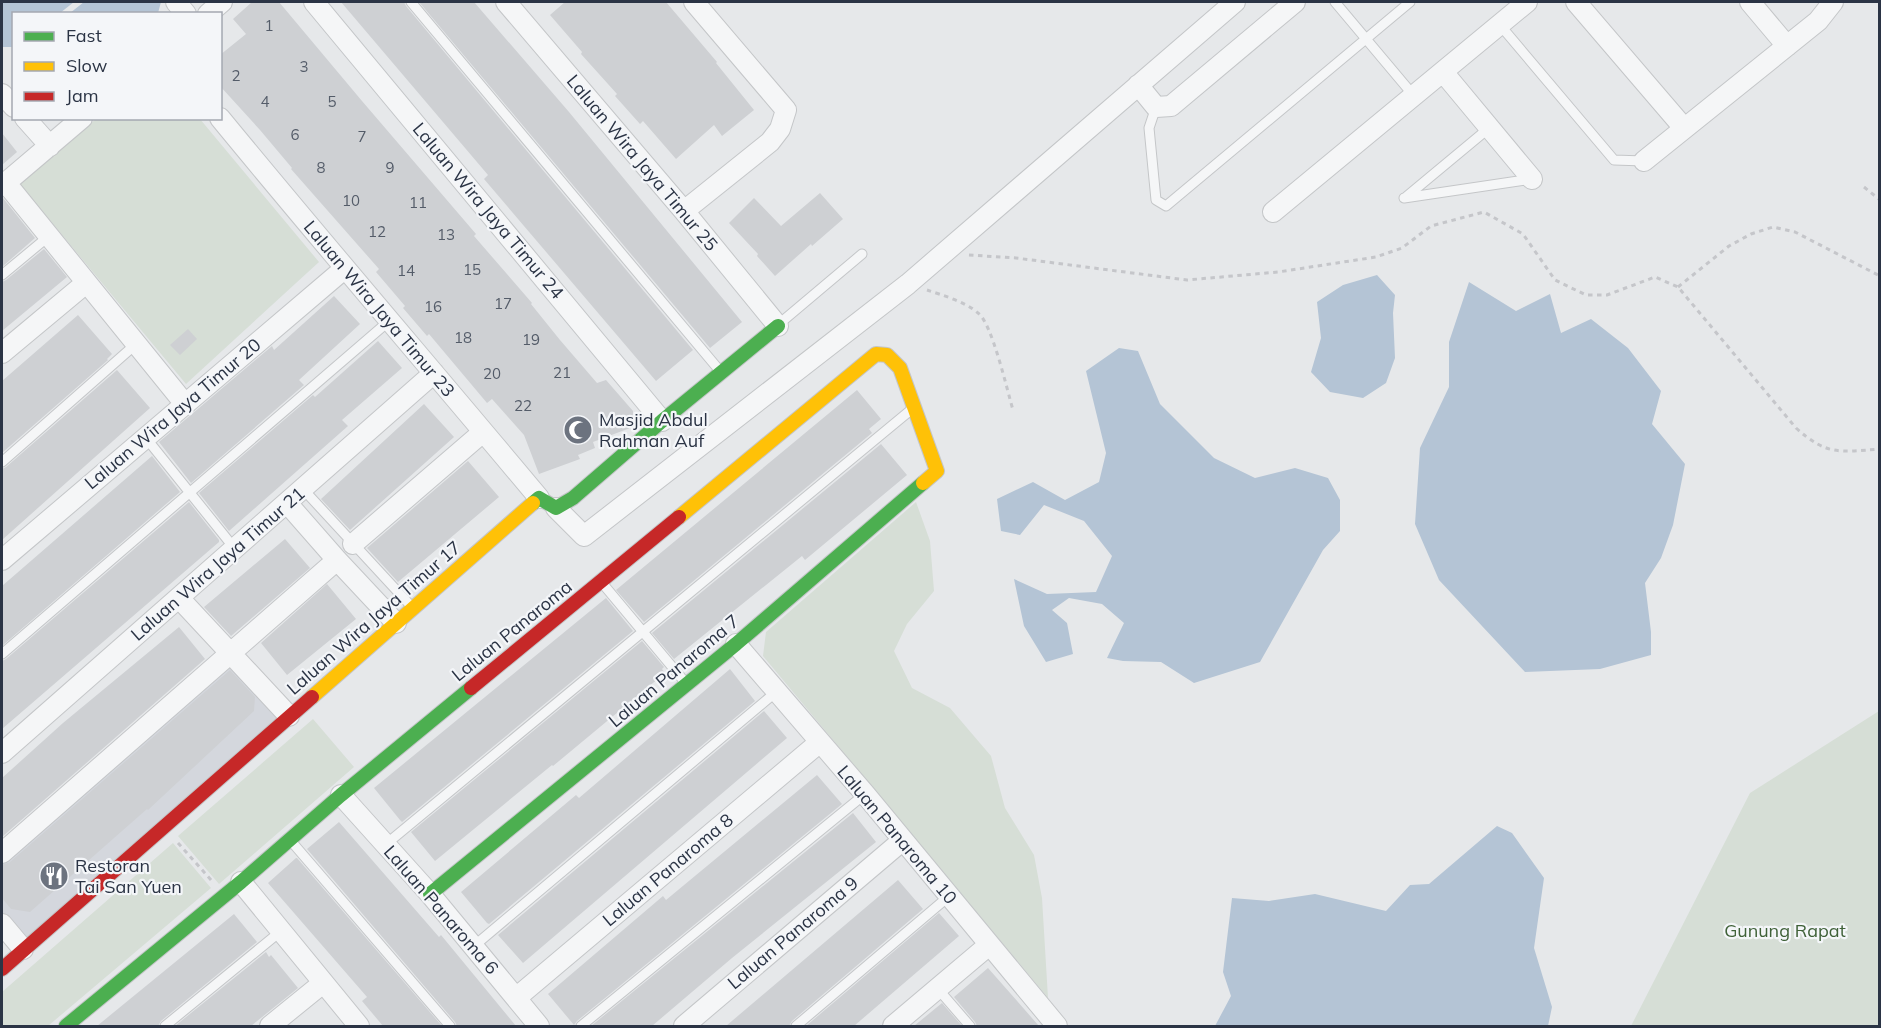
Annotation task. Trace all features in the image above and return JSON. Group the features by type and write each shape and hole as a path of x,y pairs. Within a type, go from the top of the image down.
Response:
{"street":[{"path":"210,12 222,2"},
{"name":"Laluan Wira Jaya Timur 24","path":"314,2 662,421"},
{"path":"684,211 771,142 780,129 786,110 694,2"},
{"path":"1138,85 1156,107 1171,106 1295,2"},
{"path":"1273,212 1527,2"},
{"path":"1576,2 1684,128"},
{"path":"1750,2 1787,46"},
{"path":"1644,161 1818,21 1833,2"},
{"name":"Laluan Wira Jaya Timur 25","path":"510,3 778,326"},
{"path":"539,498 556,508 584,536 908,284 1138,85 1226,4"},
{"path":"1443,72 1532,179"},
{"path":"27,120 50,146"},
{"path":"80,120 4,184 185,404"},
{"name":"Laluan Wira Jaya Timur 23","path":"222,120 344,269 539,498"},
{"name":"Laluan Wira Jaya Timur 20","path":"2,560 344,269"},
{"path":"2,353 86,283"},
{"path":"556,508 573,498 778,326"},
{"name":"Laluan Panaroma","path":"66,1026 225,896 341,795 876,354 887,355 900,368 937,471"},
{"name":"Laluan Wira Jaya Timur 21","path":"2,753 434,373"},
{"path":"353,544 483,432"},
{"name":"Laluan Panaroma 7","path":"430,894 736,644 937,471"},
{"name":"Laluan Wira Jaya Timur 17","path":"2,969 539,498"},
{"path":"287,503 337,561 396,623"},
{"path":"2,853 337,561"},
{"path":"179,598 289,716"},
{"name":"Laluan Panaroma 10","path":"736,644 865,794 1057,1026"},
{"name":"Laluan Panaroma 8","path":"516,998 820,742"},
{"name":"Laluan Panaroma 6","path":"341,795 430,894 539,1026"},
{"name":"Laluan Panaroma 9","path":"684,1026 903,840"},
{"path":"241,882 359,1026"},
{"path":"2,924 23,949"},
{"path":"893,1026 989,945"},
{"path":"270,1026 323,983"}],"lane":[{"path":"411,2 722,373"},
{"path":"1335,2 1414,96"},
{"path":"1156,107 1149,129 1156,200 1166,206 1410,2"},
{"path":"1500,25 1614,160 1644,161"},
{"path":"1489,128 1404,198 1532,179"},
{"path":"2,275 49,236"},
{"path":"778,326 862,254"},
{"path":"2,654 389,321"},
{"path":"2,462 136,344"},
{"path":"385,845 915,406"},
{"path":"146,438 235,549"},
{"path":"303,489 413,608"},
{"path":"601,582 687,684"},
{"path":"474,946 776,692"},
{"path":"581,1026 865,794"},
{"path":"289,839 450,1026"},
{"path":"795,1026 948,897"},
{"path":"165,1026 281,931"},
{"path":"938,989 970,1026"}],"path":[{"path":"1864,187 1880,200"},
{"path":"943,253 1016,258 1187,280 1278,272 1376,257 1402,248 1431,226 1484,212 1523,234 1556,280 1586,295 1607,295 1655,276 1678,287 1796,428 1812,442 1828,450 1880,449"},
{"path":"1678,287 1729,246 1751,234 1773,227 1795,232 1880,276"},
{"path":"908,284 958,302 980,313 988,329 1014,410"},
{"path":"163,826 225,896"}],"shaded area":[{"path":"229,653 290,719 21,949 2,925 2,851"}],"green space":[{"path":"95,120 201,120 319,262 186,384 18,182"},
{"path":"916,502 930,541 934,591 907,624 894,651 912,688 950,708 991,756 1005,808 1034,855 1042,898 1048,998 763,656 766,632"},
{"name":"Gunung Rapat","path":"1879,711 1879,1026 1631,1026 1750,793"},
{"path":"313,719 354,767 219,884 178,836"},
{"path":"173,843 211,888 48,1026 2,1026 2,992"}],"water":[{"path":"2,2 74,2 61,12 12,12 12,47 2,47"},
{"path":"84,2 161,2 158,12 71,12"},
{"path":"1377,275 1395,295 1393,313 1395,358 1386,383 1363,398 1330,392 1311,372 1321,338 1317,302 1343,285"},
{"path":"1469,282 1516,311 1550,294 1561,333 1591,319 1628,348 1661,391 1652,424 1685,464 1673,525 1661,558 1645,583 1651,632 1651,655 1600,669 1525,672 1439,580 1415,524 1420,448 1449,387 1449,342"},
{"path":"1119,348 1138,351 1160,404 1214,458 1255,478 1295,468 1328,478 1340,500 1340,531 1323,550 1260,662 1194,683 1161,662 1123,661 1107,658 1124,623 1102,604 1069,598 1052,610 1067,623 1073,654 1046,662 1024,626 1014,579 1047,594 1096,592 1112,556 1084,521 1044,505 1020,535 1001,531 997,499 1033,482 1065,500 1099,482 1106,453 1086,371"},
{"path":"1497,826 1512,833 1544,878 1534,948 1552,1007 1548,1026 1215,1026 1231,996 1223,972 1232,898 1269,901 1315,894 1386,911 1410,885 1429,884"}],"building":[{"path":"252,2 279,2 476,234 474,236 597,383 606,380 633,411 633,425 630,428 593,442 595,448 578,455 580,459 539,474 524,435 492,399 487,403 429,334 427,336 376,272 379,269 222,88 222,53 246,34 233,19"},
{"path":"341,2 404,2 693,350 656,381 484,179 488,175"},
{"path":"419,2 474,2 569,112 742,322 710,348"},
{"path":"565,2 666,2 754,110 722,136 714,125 676,159 643,121 640,124 615,96 617,94 550,15"},
{"path":"2,133 17,152 2,165"},
{"path":"820,193 843,219 775,276 729,223 754,198 781,226"},
{"path":"2,198 35,238 2,267"},
{"path":"44,249 67,277 2,331 2,282"},
{"path":"334,296 360,324 299,380 304,385 191,483 159,442 272,346 274,350"},
{"path":"78,315 112,354 2,453 2,381"},
{"path":"188,329 197,339 180,355 170,345"},
{"path":"378,341 402,368 342,420 348,426 229,531 199,493 313,395 315,397"},
{"path":"117,370 150,408 2,540 2,469"},
{"path":"857,390 881,419 869,429 872,433 644,622 616,590"},
{"path":"424,404 454,437 350,530 321,499"},
{"path":"881,444 907,475 805,560 802,556 674,659 652,633"},
{"path":"152,456 180,492 2,646 2,586"},
{"path":"468,461 499,497 398,582 367,548"},
{"path":"189,502 219,542 2,729 2,661"},
{"path":"285,539 310,568 231,636 204,607"},
{"path":"327,584 356,619 287,675 261,643"},
{"path":"606,598 633,631 402,822 374,788"},
{"path":"179,627 205,659 2,837 2,778 63,723"},
{"path":"642,641 664,667 662,669 665,673 435,861 411,832"},
{"path":"730,669 755,701 489,924 487,923 461,892 576,795 579,798"},
{"path":"230,670 255,697 254,711 148,810 30,912 11,909 2,898 2,865 10,862"},
{"path":"764,711 787,738 523,963 498,935"},
{"path":"817,775 842,804 574,1025 548,994 663,896 666,900"},
{"path":"853,813 876,842 652,1026 591,1026"},
{"path":"339,822 439,937 441,935 516,1026 457,1026 307,849"},
{"path":"296,858 442,1026 383,1026 362,1001 367,997 268,883"},
{"path":"898,880 923,909 789,1026 726,1026"},
{"path":"939,913 959,936 854,1026 806,1026"},
{"path":"234,914 257,942 161,1021 158,1026 97,1026"},
{"path":"266,952 298,988 251,1026 175,1026"},
{"path":"988,968 1039,1026 977,1026 954,997"},
{"path":"942,1003 962,1026 914,1026"}],"traffic: fast":[{"path":"533,503 539,498 556,508 573,498 778,326"},
{"path":"430,894 736,644 923,483"},
{"path":"66,1026 471,688"}],"traffic: slow":[{"path":"679,517 876,354 887,355 900,368 937,471 923,483"},
{"path":"312,697 533,503"}],"traffic: jam":[{"path":"471,688 679,517"},
{"path":"2,969 312,697"}],"place":[{"name":"Masjid Abdul Rahman Auf","path":"578,430"},
{"name":"Restoran Tai San Yuen","path":"54,876"}]}
